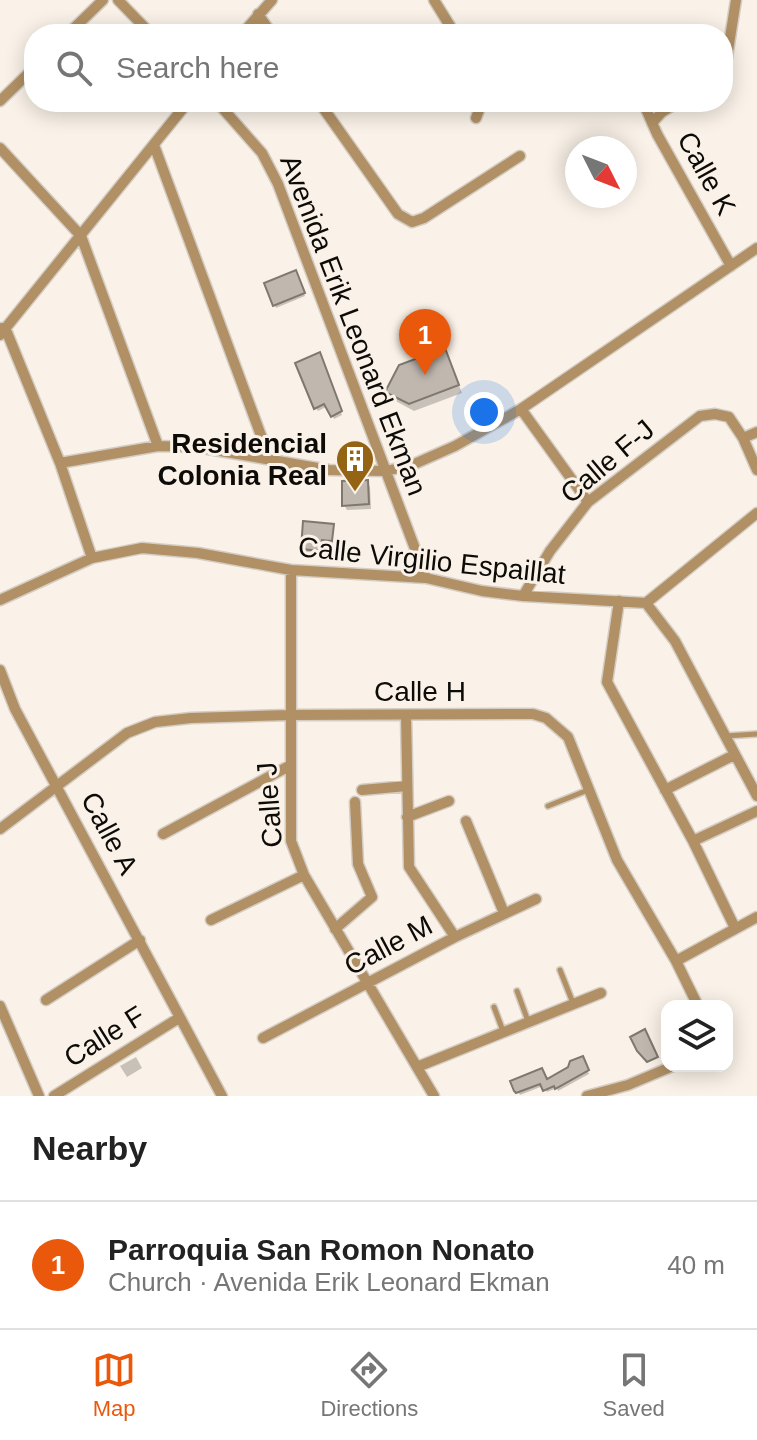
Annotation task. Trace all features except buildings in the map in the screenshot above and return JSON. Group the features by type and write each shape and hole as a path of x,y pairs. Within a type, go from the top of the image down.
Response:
{"street":[{"path":"78,24 103,0"},
{"path":"118,0 141,24"},
{"path":"434,0 449,24"},
{"path":"732,24 736,0"},
{"path":"250,24 270,1"},
{"path":"258,14 265,24"},
{"path":"0,101 24,78"},
{"path":"92,558 60,463 2,330 180,112"},
{"name":"Avenida Erik Leonard Ekman","path":"226,112 262,153 278,184 426,578"},
{"path":"326,112 398,214 412,222 424,218 520,156"},
{"path":"476,118 478,112"},
{"name":"Calle K","path":"647,112 731,266"},
{"path":"652,123 662,112"},
{"path":"154,145 270,460"},
{"path":"0,148 81,236 158,446"},
{"path":"60,463 158,446 197,447 329,470 386,471 412,465 455,446 521,409 757,248"},
{"path":"521,409 588,502"},
{"name":"Calle F-J","path":"523,596 550,551 588,502 700,416 715,414 729,417 743,438"},
{"path":"757,432 743,438 757,470"},
{"path":"757,513 646,603 675,641 757,796"},
{"name":"Calle Virgilio Espaillat","path":"0,600 92,558 142,548 198,553 291,570 426,578 482,591 523,596 646,603"},
{"name":"Calle J","path":"291,570 291,841 304,875 434,1096"},
{"path":"619,601 607,682 693,841 735,928"},
{"name":"Calle A","path":"0,670 15,709 222,1096"},
{"name":"Calle H","path":"0,829 57,784 142,725 191,718 290,715 533,714 546,718 568,737 617,860 695,1000"},
{"path":"406,715 409,867 455,937"},
{"path":"665,790 734,755"},
{"path":"163,834 289,766"},
{"path":"362,790 407,786"},
{"path":"407,817 449,801"},
{"path":"335,929 372,897 358,864 355,802"},
{"path":"693,841 757,811"},
{"path":"466,821 504,913"},
{"path":"211,920 304,875"},
{"name":"Calle M","path":"263,1038 455,937 536,899"},
{"path":"676,961 757,917"},
{"path":"46,1000 140,940"},
{"path":"417,1067 601,993"},
{"path":"0,1006 39,1096"},
{"name":"Calle F","path":"54,1096 179,1018"},
{"path":"587,1096 628,1085 661,1071"}],"lane":[{"path":"724,736 757,734"},
{"path":"548,806 589,790"},
{"path":"560,970 574,1004"},
{"path":"517,991 528,1022"},
{"path":"494,1007 503,1032"}],"place":[{"name":"Parroquia San Romon Nonato","path":"425,375"},
{"name":"Residencial Colonia Real","path":"355,493"}]}
